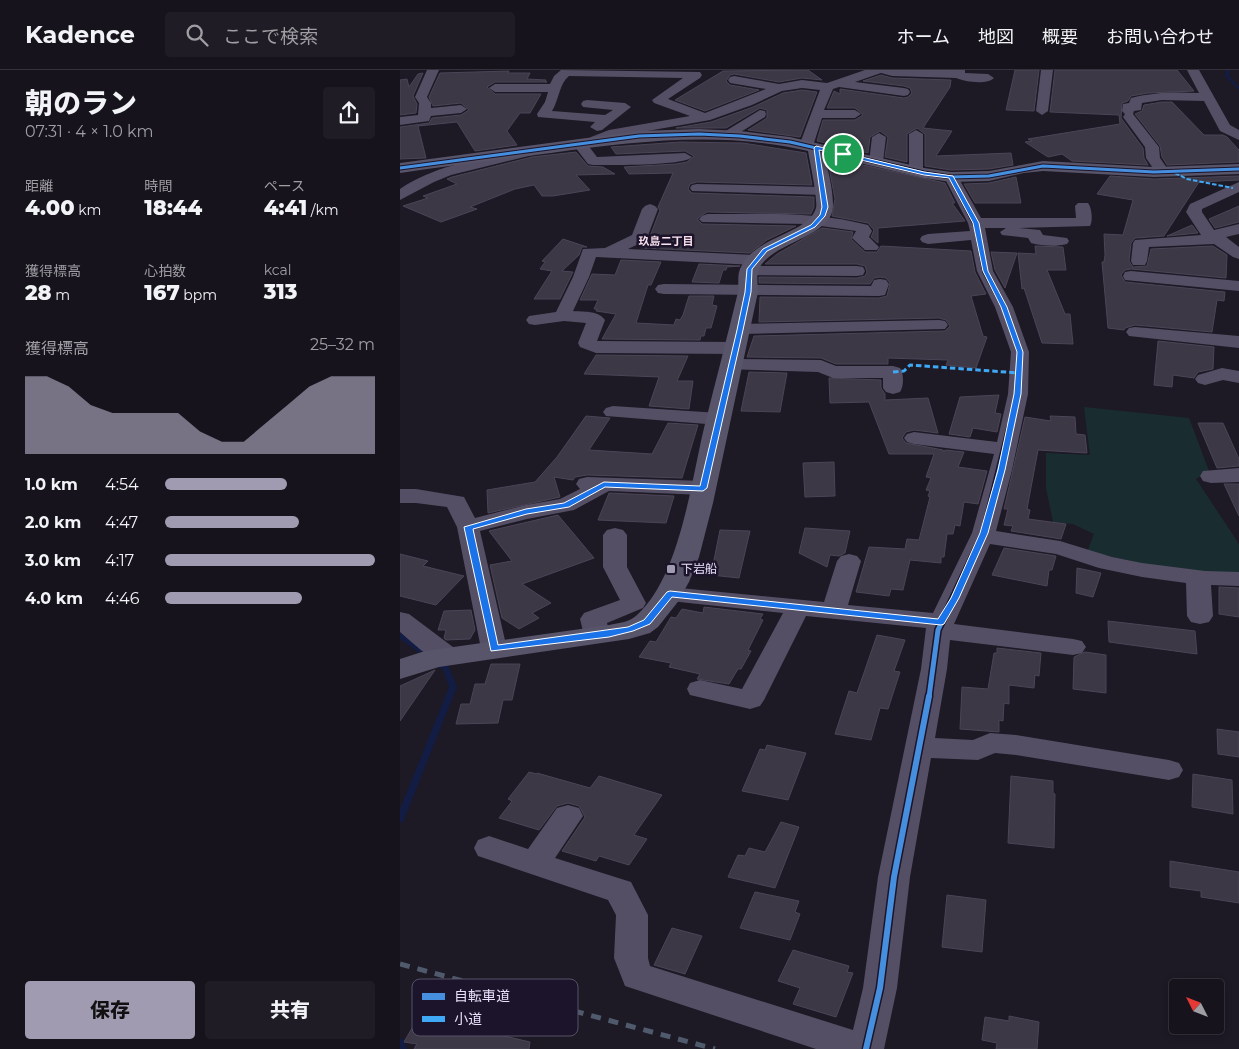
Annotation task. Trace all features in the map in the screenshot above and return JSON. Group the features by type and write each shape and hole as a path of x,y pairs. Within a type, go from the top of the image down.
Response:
{"street":[{"path":"400,121 424,118 425,103 421,98 433,70"},
{"path":"400,620 424,661 597,635 630,629 647,622 670,594 694,534 751,274 765,250 813,226 820,220 825,207 823,191 811,147 818,114 827,90 876,70"},
{"path":"885,70 892,72 959,72 962,77 988,78"},
{"path":"1042,111 1047,70"},
{"path":"1193,70 1224,128 1239,136"},
{"path":"705,117 658,100 696,75 621,71 566,72 556,85 551,102 543,114 600,129 660,134 726,135 767,139 951,177 989,176 1018,169 1043,166 1117,171 1239,169"},
{"path":"783,73 796,84"},
{"path":"734,80 779,88"},
{"path":"600,129 609,134 705,117 748,102 779,88 796,84 827,90 845,98 868,98"},
{"path":"495,88 556,85 677,86"},
{"path":"827,90 868,86 904,92"},
{"path":"1162,171 1153,158 1152,147 1129,114 1128,107 1136,107 1135,101 1141,98 1178,96 1208,98"},
{"path":"551,102 625,107 663,125"},
{"path":"424,113 461,109"},
{"path":"400,168 579,142 633,112"},
{"path":"726,135 760,114"},
{"path":"818,114 855,114"},
{"path":"916,134 916,171"},
{"path":"876,162 878,137"},
{"path":"579,142 593,162 684,156"},
{"path":"400,173 405,192 447,172 538,149"},
{"path":"489,848 620,891 632,915 631,958 637,976 865,1049 880,988 894,877 934,669 940,626 983,536 1002,470 1018,394 1020,352 1004,307 985,271 976,227 951,177"},
{"path":"1239,186 1195,207 1194,212 1200,224 1239,254"},
{"path":"697,188 823,191"},
{"path":"976,227 1084,223 1083,206"},
{"path":"607,252 639,238 650,209"},
{"path":"928,239 1019,218"},
{"path":"707,219 820,220 862,228 864,231 860,238 871,247"},
{"path":"976,227 1034,232 1037,240 1061,241"},
{"path":"1139,261 1141,243 1216,237 1239,229"},
{"path":"564,311 581,277 589,252 607,252 879,291 880,284"},
{"path":"664,290 751,274 857,271"},
{"path":"1131,276 1239,286"},
{"path":"536,320 564,316 592,318 596,320 587,343 596,347 736,348 939,325"},
{"path":"1135,332 1239,342"},
{"path":"736,348 821,366 833,372 893,372 893,388"},
{"path":"1205,379 1222,374 1239,377"},
{"path":"614,412 718,418"},
{"path":"914,438 1005,449"},
{"path":"1211,476 1239,475"},
{"path":"468,527 526,512 566,505 595,484 703,488"},
{"path":"400,496 416,496 456,502 468,527 494,649"},
{"path":"597,635 593,620 634,603 615,567 615,535"},
{"path":"983,536 1060,548 1107,563 1142,570 1198,577 1239,579"},
{"path":"834,611 850,561"},
{"path":"1198,577 1200,616"},
{"path":"670,594 799,606 1073,647"},
{"path":"700,688 750,700 799,606"},
{"path":"919,747 978,750 990,743 1016,745 1169,770"},
{"path":"535,863 568,816"}],"green space":[{"path":"1084,407 1189,418 1209,471 1196,479 1239,544 1239,576 1199,575 1087,552 1094,534 1073,524 1053,522 1046,488 1046,453 1090,455"}],"building":[{"path":"808,70 822,80 802,78 779,82 734,74 730,75 726,81 730,85 759,90 705,111 675,100 723,71"},
{"path":"1015,70 1039,70 1034,111 1006,110"},
{"path":"1055,70 1177,70 1194,91 1148,93 1131,96 1128,101 1122,103 1121,118 1143,148 1144,158 1148,165 1072,161 1062,154 1048,157 1025,142 1032,141 1028,139 1120,124 1119,115 1050,112"},
{"path":"509,71 508,73 530,73 527,79 546,80 545,82 495,82 487,87 495,94 541,94 530,113 520,113 507,131 517,145 475,151 457,122 418,126 426,158 400,159 400,127 429,123 432,118 461,115 469,110 461,103 433,106 429,97 440,73"},
{"path":"423,73 413,96 417,104 416,113 400,115 400,80 407,79 409,87 418,74"},
{"path":"881,75 892,78 951,80 950,87 923,128 952,131 936,156 1011,153 1013,165 989,169 951,170 925,166 925,134 917,128 907,134 907,162 885,157 888,137 880,131 870,137 868,153 817,141 823,120 855,120 863,115 855,108 827,108 834,91 840,94 840,89 904,98 912,93 910,88 904,86 863,81"},
{"path":"802,90 817,92 800,137 748,130 767,118 767,110 760,108 726,128 676,128 711,122 753,107 783,93"},
{"path":"1172,102 1204,135 1223,135 1227,137 1239,150 1239,162 1167,165 1162,157 1160,146 1135,114 1142,111 1144,105"},
{"path":"680,142 743,143 806,153 812,185 697,182 690,184 688,189 692,193 814,197 814,207 811,214 707,212 698,218 702,224 796,226 767,240 750,253 641,248 649,239 660,210 658,207 673,173 629,174 624,167 676,164 687,162 694,156 685,151 616,154 611,147"},
{"path":"576,152 588,166 603,167 615,174 576,175 590,190 553,196 542,196 534,185 515,189 470,207 477,209 441,222 403,206 428,198 423,196 457,184 447,179 452,177 532,157"},
{"path":"827,157 945,183 955,203 952,203 965,221 878,228 878,243 871,237 874,230 868,223 832,216 835,199"},
{"path":"1110,176 1154,179 1239,176 1239,180 1199,182 1164,236 1135,238 1131,243 1129,261 1133,267 1147,266 1151,249 1213,246 1227,255 1226,278 1131,269 1125,270 1121,275 1125,282 1225,292 1224,301 1217,300 1212,332 1135,325 1124,330 1108,328 1102,262 1104,262 1105,255 1104,234 1123,235 1133,200 1097,194"},
{"path":"1016,177 1021,203 975,203 964,184 989,183"},
{"path":"1239,206 1239,222 1215,228 1209,219"},
{"path":"1192,225 1198,233 1167,236"},
{"path":"822,228 853,232 851,239 865,252 877,252 881,246 971,251 975,272 986,294 971,296 983,336 987,337 976,368 946,365 948,360 888,358 888,364 836,364 821,358 747,357 754,336 945,331 950,326 946,320 939,318 759,322 760,297 879,298 887,296 890,283 886,278 880,277 874,278 870,284 759,283 759,277 857,278 865,276 867,272 865,266 857,264 765,264 777,254"},
{"path":"563,239 587,247 582,247 579,255 562,271 573,272 560,299 534,299 552,271 540,269 545,262 542,261"},
{"path":"1035,246 1063,247 1066,270 1047,270 1065,314 1070,314 1073,344 1042,343 1024,288 1022,289 1018,253 1036,254"},
{"path":"991,252 1017,253 1005,288 995,270"},
{"path":"621,260 661,262 651,285 648,285 636,323 674,325 676,319 680,320 683,315 689,296 714,296 712,305 717,306 711,328 706,328 704,336 701,336 700,340 602,339 616,314 596,311 597,309 594,309 598,300 580,300 592,274 615,275"},
{"path":"699,264 740,266 727,267 726,270 723,270 719,283 692,282"},
{"path":"1158,341 1214,347 1213,369 1198,372 1194,378 1173,375 1172,387 1154,385"},
{"path":"596,355 688,356 677,381 693,381 689,409 649,406 659,377 584,374"},
{"path":"749,372 787,373 780,412 741,411"},
{"path":"829,378 881,380 881,388 885,394 885,400 928,398 938,433 914,430 906,432 902,438 906,443 943,450 944,452 945,450 964,452 958,467 987,471 978,504 964,502 960,526 955,525 953,534 947,534 944,557 941,557 941,563 910,560 903,590 891,589 889,596 856,592 869,547 905,549 907,539 919,540 930,497 928,496 930,491 926,490 931,478 926,477 934,454 889,454 869,402 830,403"},
{"path":"999,395 995,413 1001,414 997,432 973,428 970,437 949,434 960,397"},
{"path":"586,416 610,418 589,450 652,454 668,423 698,425 682,478 587,475 575,477 573,480 554,477 560,497 488,513 487,490 535,482 557,457"},
{"path":"1050,416 1075,417 1076,434 1085,435 1087,453 1038,450 1027,509 1030,510 1028,519 1066,524 1061,539 1011,531 1013,526 1004,525 1008,509 1004,509 1025,417 1051,421"},
{"path":"1198,423 1223,423 1239,459 1239,466 1217,468"},
{"path":"834,462 835,496 805,497 803,463"},
{"path":"1224,484 1239,484 1239,516"},
{"path":"609,493 674,496 666,523 598,520"},
{"path":"558,515 594,558 522,584 551,603 532,613 539,618 519,629 502,618 490,565 512,561 489,531"},
{"path":"805,528 850,531 845,553 839,556 830,555 827,567 799,553"},
{"path":"720,530 750,531 739,578 711,575"},
{"path":"1004,548 1056,556 1052,570 1049,570 1047,586 992,575"},
{"path":"400,554 428,561 423,566 464,576 436,605 400,596"},
{"path":"1077,568 1101,573 1093,597 1076,593"},
{"path":"1219,587 1239,588 1239,617 1219,614"},
{"path":"704,607 763,614 760,619 763,620 748,650 751,651 741,669 738,669 729,684 697,679 700,674 669,667 671,663 639,657 650,641 656,642 671,617 676,618 682,609 703,613"},
{"path":"471,610 475,630 470,639 446,640 444,638 446,630 438,630 444,611"},
{"path":"1108,621 1195,631 1197,654 1109,642"},
{"path":"877,635 905,640 894,671 900,672 888,709 880,708 871,740 835,734 849,691 857,693"},
{"path":"997,648 1041,653 1039,676 1035,675 1034,688 1009,685 1009,704 1004,703 1003,721 999,720 999,732 960,729 962,687 988,689 994,653 997,653"},
{"path":"1085,652 1106,655 1106,693 1073,689 1074,657"},
{"path":"491,664 520,664 512,700 503,700 498,723 456,724 461,704 470,704 475,684 485,684"},
{"path":"435,670 400,721 400,686"},
{"path":"1217,729 1239,732 1239,757 1218,754"},
{"path":"767,745 806,753 788,800 742,791 760,749 765,750"},
{"path":"529,772 590,788 599,776 662,795 634,835 647,839 629,865 599,856 596,861 562,851 585,817 579,806 568,803 557,806 539,830 499,818 512,801 508,799"},
{"path":"1193,774 1232,780 1233,814 1192,807"},
{"path":"1011,776 1053,781 1053,793 1055,794 1054,848 1008,843"},
{"path":"781,822 799,827 775,888 728,877 738,855 745,856 749,848 765,852"},
{"path":"1170,861 1239,872 1239,903 1201,897 1201,891 1170,887"},
{"path":"755,892 799,901 795,912 800,914 790,940 740,928"},
{"path":"947,895 986,900 982,952 942,947"},
{"path":"672,928 702,936 685,974 654,965"},
{"path":"793,950 849,966 847,972 853,973 836,1017 793,1004 800,988 778,981"},
{"path":"1009,1016 1039,1022 1037,1049 996,1049 997,1043 982,1040 985,1017 1009,1021"},
{"path":"412,1028 412,1036 504,1036 530,1042 529,1049 414,1049 417,1044 404,1042"}],"waterway":[{"path":"1228,70 1227,76 1239,89"},
{"path":"400,635 446,669 453,687 400,820"},
{"path":"400,1043 402,1049"}],"railway":[{"path":"400,964 456,979"},
{"path":"578,1012 715,1049"}],"marked path":[{"path":"1175,173 1187,179 1233,188"},
{"path":"893,372 904,371 910,365 1019,373"}],"cycle path":[{"path":"400,168 639,136 699,134 740,136 790,142 924,173 951,177 989,176 1043,166 1154,172 1239,169"},
{"path":"866,1049 880,988 894,877 934,669 938,630 984,533 1001,470 1018,394 1020,352 1004,307 985,271 976,223 951,177"}],"place":[{"name":"下岩船","path":"671,569"}],"district":[{"name":"玖島二丁目","path":"666,241"}],"route":[{"path":"816,148 843,154 924,173 951,177 976,223 985,271 1004,307 1020,352 1018,394 1002,470 984,533 955,598 941,622 670,594 647,622 630,629 609,634 494,649 468,527 526,512 566,505 604,485 703,488 740,330 748,292 750,269 765,250 813,226 822,216 825,207 816,148"}]}
